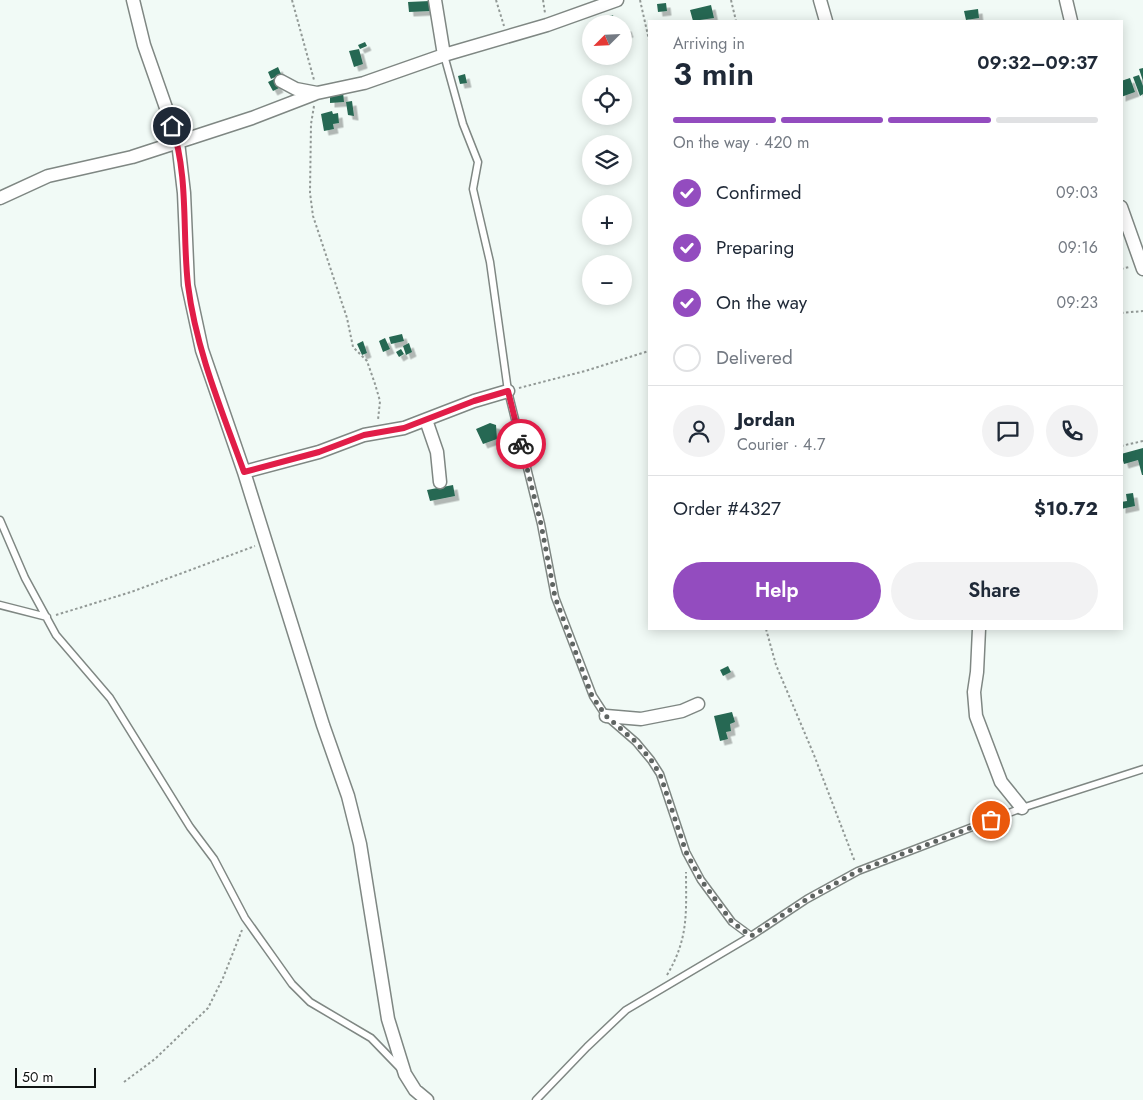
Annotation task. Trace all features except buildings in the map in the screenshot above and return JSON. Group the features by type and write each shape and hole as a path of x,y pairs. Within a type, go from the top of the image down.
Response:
{"street":[{"path":"133,0 144,45 178,142 184,193 188,286 202,350 244,472 323,725 348,796 360,844 388,1019 405,1074 415,1090 427,1100"},
{"path":"435,0 444,55"},
{"path":"0,198 48,176 132,157 317,93 364,83 444,55 509,36 617,0"},
{"path":"820,0 826,20"},
{"path":"1066,0 1071,20"},
{"path":"281,82 296,89 317,93"},
{"path":"1123,213 1143,269"},
{"path":"244,472 319,452 376,432 404,428 446,410 508,391"},
{"path":"426,420 437,452 440,482"},
{"path":"978,630 978,672 974,692 976,716 1001,782 1022,808"},
{"path":"606,716 641,719 682,711 698,704"}],"lane":[{"path":"444,55 463,124 478,162 473,189 490,262 508,391 537,508 555,597 592,696 606,716 636,742 660,774 686,852 701,880 732,922 751,936"},
{"path":"0,520 25,578 64,646 85,666 110,698 190,827 214,859 245,918 292,984 310,1002 371,1038 405,1074"},
{"path":"0,605 47,618"},
{"path":"536,1100 626,1010 751,936 807,899 858,871 1022,808 1143,769"}],"path":[{"path":"292,0 317,93 311,124 310,193 313,216 347,318 354,347 367,361 380,401 380,415 376,432"},
{"path":"496,0 509,36"},
{"path":"640,0 648,36"},
{"path":"731,0 736,20"},
{"path":"1123,313 1143,310"},
{"path":"508,391 585,371 648,351"},
{"path":"1123,446 1143,441"},
{"path":"47,618 131,592 266,542"},
{"path":"766,630 776,665 814,755 858,871"},
{"path":"659,989 676,961 683,944 687,909 686,852"},
{"path":"124,1082 155,1058 208,1008 223,978 245,918"}],"way so far":[{"path":"521,444 541,524 555,597 592,696 606,716 636,742 651,760 660,774 686,852 701,880 732,922 744,932 751,936 807,899 858,871 991,820"}],"route":[{"path":"172,126 178,142 184,193 185,250 188,286 193,313 216,394 244,472 319,452 364,435 404,428 422,422 446,410 508,391 521,444"}]}
